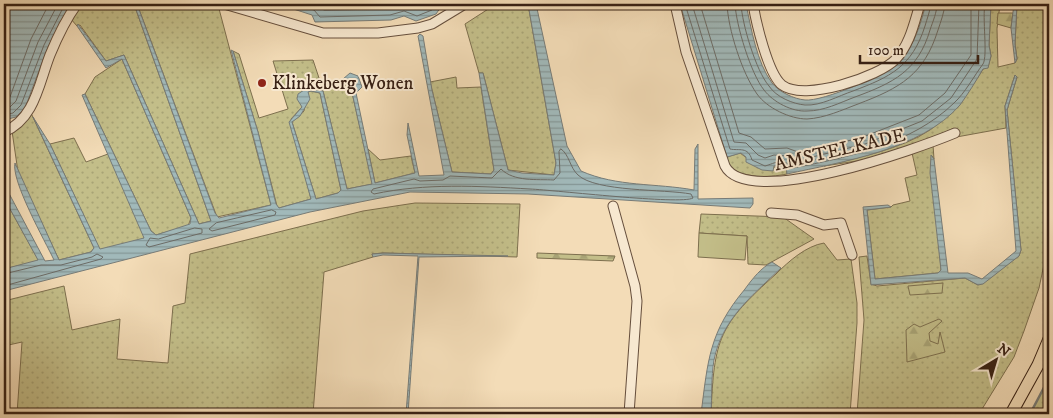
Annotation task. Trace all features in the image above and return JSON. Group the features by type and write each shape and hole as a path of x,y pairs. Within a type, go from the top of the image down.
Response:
{"main road":[{"path":"1010,414 1038,365 1049,339"}],"street":[{"path":"4,132 17,124 32,105 50,55 69,14 77,4"},
{"path":"224,4 323,33 418,28 432,24 465,4"},
{"name":"AMSTELKADE","path":"675,4 686,52 725,166 732,175 754,182 788,181 892,157 955,133"},
{"path":"753,4 764,48 782,85 796,91 810,92 832,88 875,72 895,60 908,44 920,4"},
{"path":"613,206 635,286 637,301 629,414"},
{"path":"771,212 797,215 824,225 841,223 852,255"}],"green space":[{"path":"80,4 134,4 211,221 199,224 124,55 106,61 80,25 77,26 70,18"},
{"path":"137,4 218,5 271,205 217,217"},
{"path":"496,4 528,4 556,163 554,175 508,170 483,73 479,73 465,24"},
{"path":"991,4 1000,4 997,29 998,67 1015,63 1017,59 1015,44 1017,4 1049,4 1049,241 1039,288 1014,357 979,414 857,414 864,320 859,257 867,256 871,284 877,286 965,278 978,285 1019,256 1021,250 1007,110 1017,77 1015,75 1005,106 1006,128 951,138 954,128 909,149 857,161 824,166 906,143 930,130 953,110 983,69 988,67 991,56 989,45"},
{"path":"998,13 1013,13 1011,28 997,24"},
{"path":"233,51 239,54 259,118 288,109 273,61 313,60 323,90 350,84 373,184 347,189 323,91 307,88 302,92 302,107 291,119 311,199 279,208"},
{"path":"122,59 191,218 188,226 156,235 151,231 85,94 95,77"},
{"path":"456,77 457,88 481,87 494,170 491,174 452,172 430,82"},
{"path":"308,92 320,93 341,190 338,193 316,199 292,122 304,111"},
{"path":"31,113 94,248 91,252 59,260 18,172 12,131"},
{"path":"74,138 86,162 108,154 143,231 144,238 142,240 100,250 50,144"},
{"path":"933,145 934,159 932,156 941,270 938,273 875,279 867,210 891,207 910,201 905,178 917,175 912,153"},
{"path":"368,149 380,160 411,156 415,173 375,183"},
{"path":"740,153 759,167 786,167 787,174 756,176 735,171 728,167 727,157"},
{"path":"4,198 39,261 4,269"},
{"path":"415,203 520,204 517,257 383,253 372,254 373,257 324,272 313,414 17,414 22,342 4,346 4,301 64,286 72,330 120,319 117,359 168,363 173,306 185,303 190,254 363,211"},
{"path":"701,214 783,217 814,239 766,265 748,264 747,236 699,233"},
{"path":"699,233 747,236 745,260 698,257"},
{"path":"824,243 837,260 851,259 857,303 857,323 850,414 711,414 714,367 723,335 731,321 742,307 792,259 811,247"},
{"path":"537,253 615,256 613,261 537,258"},
{"path":"943,283 942,293 910,295 908,286"},
{"path":"939,319 942,321 929,333 930,341 938,344 940,332 945,352 907,362 906,330 914,324 920,327"},
{"path":"1049,378 1049,414 1030,414"}],"water":[{"path":"4,4 71,4 48,47 25,108 16,117 4,120"},
{"path":"134,4 137,4 215,213 219,218 271,205 231,50 233,51 258,132 276,204 279,208 311,199 289,122 302,107 297,99 298,94 307,88 323,91 347,189 372,184 350,83 343,79 350,73 358,76 362,87 356,93 375,183 415,173 407,135 408,123 419,176 444,175 418,36 420,34 423,36 432,90 452,172 491,174 494,170 479,73 483,73 508,170 554,175 556,163 528,4 536,4 567,146 581,171 609,180 694,190 695,149 698,144 698,199 753,198 753,204 750,208 528,194 410,192 310,212 4,291 4,269 38,260 4,198 4,184 45,261 54,260 23,197 15,172 15,163 59,260 91,252 94,248 33,117 50,144 100,249 144,238 82,95 85,94 151,231 156,235 190,224 191,218 122,59 106,68 77,26 78,24 106,61 124,55 199,224 211,221","holes":["308,92 320,93 341,190 338,193 316,199 292,122 300,116 310,99"]},
{"path":"278,4 443,4 436,14 416,21 404,16 391,20 315,22 312,15"},
{"path":"680,4 746,4 755,45 767,75 779,89 792,97 805,100 825,97 869,80 899,62 913,42 926,4 991,4 989,45 991,56 988,68 983,69 960,105 944,120 924,133 879,152 855,159 787,174 786,167 774,166 773,171 762,170 746,162 746,157 741,153 727,157"},
{"path":"1014,4 1017,4 1015,44 1017,59 1015,63 1011,28"},
{"path":"1015,75 1017,77 1007,110 1021,250 1019,256 983,284 978,285 965,278 871,285 863,207 888,205 891,207 867,210 875,279 938,273 941,270 930,173 931,155 934,159 948,273 968,273 982,279 1016,251 1005,106"},
{"path":"372,254 508,256 419,257 408,414 406,414 418,256 383,255 373,257"},
{"path":"772,262 781,268 740,309 724,332 714,360 711,414 701,414 709,362 717,333 733,305 754,277"}],"waterway":[{"path":"1030,414 1049,378"}],"place":[{"name":"Klinkeberg Wonen","path":"262,83"}]}
